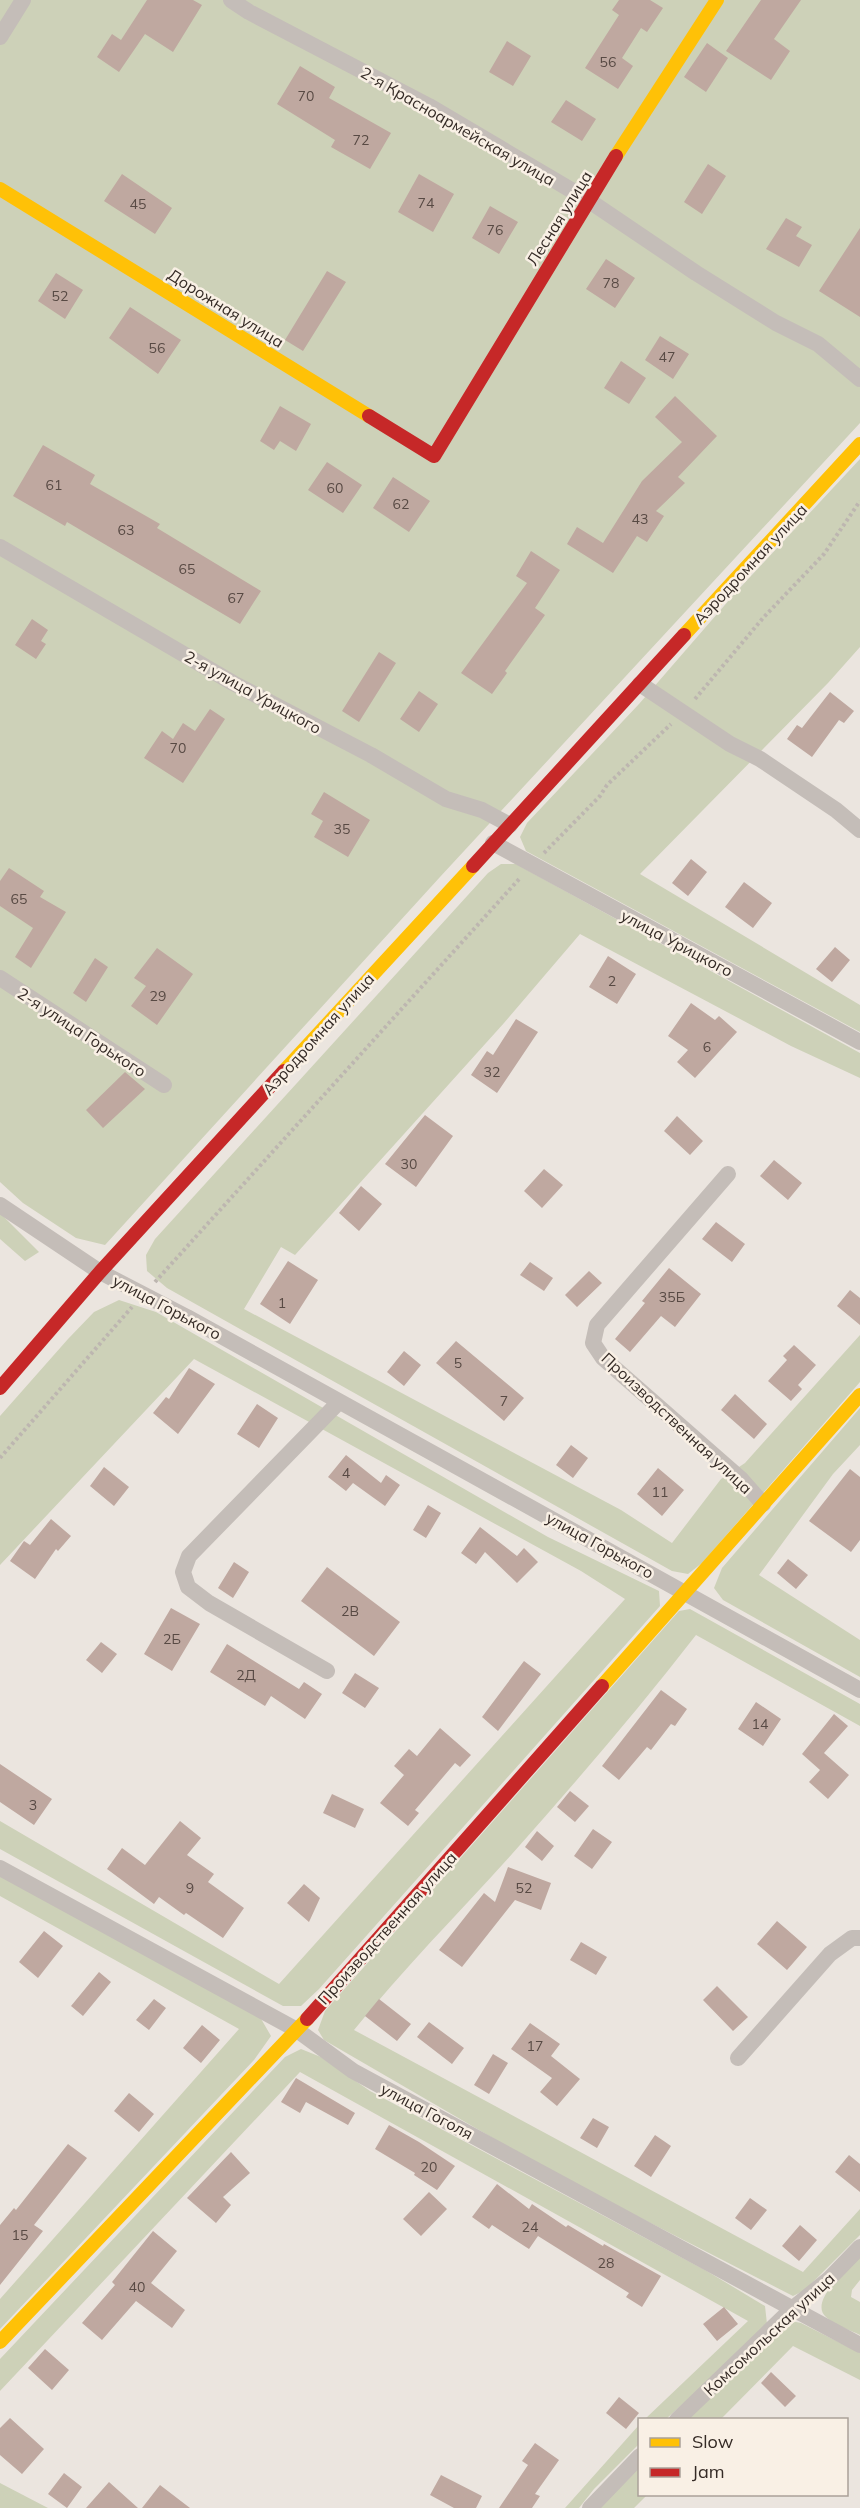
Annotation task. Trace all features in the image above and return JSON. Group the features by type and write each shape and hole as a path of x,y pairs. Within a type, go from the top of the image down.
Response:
{"street":[{"path":"0,37 23,0"},
{"name":"2-я Красноармейская улица","path":"231,0 249,12 429,106 588,200 776,323 818,344 860,379"},
{"name":"Лесная улица","path":"434,456 588,200 717,0"},
{"name":"Дорожная улица","path":"0,189 434,456"},
{"name":"Аэродромная улица","path":"0,1388 100,1272 860,444"},
{"name":"2-я улица Урицкого","path":"0,547 233,683 371,756 446,799 482,810 510,825"},
{"path":"640,684 684,711 730,744 770,765 836,810 860,830"},
{"name":"улица Урицкого","path":"493,843 860,1042"},
{"name":"2-я улица Горького","path":"0,978 164,1085"},
{"name":"Производственная улица","path":"728,1174 597,1325 593,1343 603,1358 741,1479 763,1504"},
{"name":"улица Горького","path":"0,1205 100,1272 686,1592 860,1690"},
{"name":"Производственная улица","path":"0,2342 297,2030 860,1395"},
{"path":"327,1671 209,1603 188,1587 183,1572 189,1556 339,1402"},
{"name":"улица Гоголя","path":"0,1868 297,2030 353,2071 860,2345"},
{"path":"738,2058 830,1954 852,1938 860,1938"},
{"name":"Комсомольская улица","path":"679,2418 792,2309 829,2279 860,2247"},
{"path":"590,2508 638,2457"}],"path":[{"path":"0,1458 143,1294 532,865 600,796 607,785 684,711 727,664 763,618 824,554 860,501"}],"green space":[{"path":"0,0 860,0 860,423 440,877 105,1245 76,1238 23,1203 0,1182"},
{"path":"860,459 860,647 828,683 640,874 860,1005 860,1032 526,851 520,837 527,823 639,704 737,591"},
{"path":"501,864 516,864 860,1053 860,1078 791,1046 580,934 504,1023 295,1255 281,1247 244,1309 621,1510 672,1543 721,1479 745,1463 860,1335 860,1382 702,1563 688,1574 672,1571 167,1288 147,1271 146,1255 155,1239 488,873"},
{"path":"0,1213 39,1252 25,1261 0,1239"},
{"path":"119,1300 156,1312 548,1537 659,1591 660,1606 319,1989 301,2006 283,2006 0,1849 0,1821 279,1984 625,1599 581,1571 194,1359 0,1565 0,1416 94,1312"},
{"path":"860,1408 860,1445 833,1474 759,1575 860,1640 860,1677 723,1600 714,1588 722,1568"},
{"path":"690,1609 860,1704 860,1726 696,1635 629,1719 559,1800 354,2030 803,2272 860,2209 860,2235 805,2290 793,2296 555,2174 324,2040 318,2030 325,2011 679,1611"},
{"path":"0,1869 260,2017 271,2036 254,2060 0,2329 0,2299 239,2029 0,1896"},
{"path":"301,2049 321,2057 370,2091 705,2270 765,2306 767,2324 737,2355 667,2418 646,2418 748,2321 300,2072 0,2391 0,2359 285,2057"},
{"path":"860,2256 860,2280 852,2290 851,2297 860,2302 860,2335 826,2317 822,2310 822,2302 832,2285"},
{"path":"791,2321 801,2323 860,2353 860,2380 793,2346 722,2418 688,2418"},
{"path":"638,2426 638,2445 594,2489 579,2508 565,2508"},
{"path":"638,2467 638,2496 646,2496 634,2508 599,2508"},
{"path":"0,2483 48,2508 0,2508"}],"building":[{"path":"147,0 193,0 202,5 173,52 145,34 119,72 97,57 112,34 121,40"},
{"path":"619,0 650,0 663,8 647,32 641,28 622,58 633,66 618,89 585,68 619,15 612,10"},
{"path":"761,0 801,0 774,39 790,51 771,80 726,51"},
{"path":"507,41 531,56 513,86 489,72"},
{"path":"707,43 728,58 706,92 684,77"},
{"path":"300,66 335,87 329,98 391,133 370,169 331,147 335,140 277,104"},
{"path":"566,100 596,119 582,141 551,122"},
{"path":"708,164 726,176 702,214 684,202"},
{"path":"122,174 172,208 155,234 104,201"},
{"path":"419,174 454,194 433,232 398,212"},
{"path":"490,206 518,222 499,254 472,238"},
{"path":"786,218 802,227 796,236 812,245 799,267 766,249"},
{"path":"860,228 860,317 819,291"},
{"path":"606,259 635,278 615,308 586,289"},
{"path":"327,271 346,282 303,351 285,340"},
{"path":"56,273 83,290 65,319 38,301"},
{"path":"130,307 181,340 158,374 109,338"},
{"path":"660,336 689,354 673,379 645,360"},
{"path":"621,361 646,378 629,404 604,388"},
{"path":"675,396 717,436 678,477 685,483 656,511 664,516 647,542 637,536 613,573 567,544 577,527 603,543 642,481 682,442 655,417"},
{"path":"280,406 311,424 296,451 280,441 274,450 260,441"},
{"path":"43,445 95,475 90,484 160,524 157,528 261,591 240,624 67,522 65,526 13,496"},
{"path":"327,462 362,485 343,513 308,490"},
{"path":"393,477 430,501 409,532 373,508"},
{"path":"531,551 560,570 535,608 545,615 505,671 507,673 492,694 461,673 527,583 516,576"},
{"path":"32,619 48,630 41,641 46,644 36,659 15,645"},
{"path":"379,652 396,663 359,722 342,711"},
{"path":"419,691 438,704 419,732 400,719"},
{"path":"830,692 854,711 844,723 839,720 812,757 787,739 797,725 802,728"},
{"path":"210,709 225,719 183,783 144,758 162,731 173,739 183,723 195,731"},
{"path":"324,792 370,820 348,857 314,837 323,821 311,814"},
{"path":"691,859 707,872 688,896 672,883"},
{"path":"9,868 44,891 40,897 66,912 31,968 15,957 33,928 0,906 0,881"},
{"path":"744,882 772,903 753,928 725,907"},
{"path":"835,947 850,960 832,982 816,969"},
{"path":"157,948 193,974 157,1025 131,1006 146,986 134,978"},
{"path":"608,956 636,974 617,1004 589,987"},
{"path":"95,958 108,967 86,1002 73,993"},
{"path":"691,1003 715,1020 719,1016 737,1032 695,1078 677,1062 688,1050 668,1036"},
{"path":"516,1019 538,1032 497,1093 471,1075 487,1051 493,1055"},
{"path":"125,1072 145,1089 103,1128 86,1110"},
{"path":"425,1115 453,1136 416,1187 385,1164"},
{"path":"677,1116 703,1141 690,1155 664,1131"},
{"path":"774,1160 802,1183 788,1200 760,1176"},
{"path":"544,1169 563,1185 542,1208 524,1191"},
{"path":"361,1186 382,1204 359,1231 339,1213"},
{"path":"716,1222 745,1244 732,1262 702,1239"},
{"path":"288,1261 318,1280 290,1324 260,1304"},
{"path":"530,1262 553,1278 544,1291 520,1275"},
{"path":"669,1268 701,1294 675,1327 661,1316 630,1352 615,1339 645,1303 642,1301"},
{"path":"589,1271 602,1283 577,1307 565,1295"},
{"path":"850,1290 860,1298 860,1325 837,1306"},
{"path":"456,1341 524,1398 504,1421 436,1363"},
{"path":"794,1345 816,1365 798,1385 802,1389 791,1401 768,1381 787,1360 783,1356"},
{"path":"404,1351 421,1365 404,1386 387,1372"},
{"path":"189,1368 215,1384 178,1434 153,1413 166,1397 169,1399"},
{"path":"735,1394 767,1424 754,1439 721,1410"},
{"path":"257,1404 278,1418 259,1448 237,1434"},
{"path":"571,1445 588,1458 573,1478 556,1465"},
{"path":"346,1455 381,1483 386,1475 400,1485 385,1506 353,1483 346,1491 328,1477"},
{"path":"104,1467 129,1487 114,1506 90,1486"},
{"path":"658,1468 684,1490 662,1516 637,1494"},
{"path":"850,1469 860,1477 860,1540 851,1552 809,1521"},
{"path":"428,1505 441,1513 426,1538 413,1530"},
{"path":"51,1519 71,1536 58,1551 56,1549 35,1579 10,1561 24,1541 30,1545"},
{"path":"480,1527 517,1556 524,1548 538,1562 517,1583 485,1552 476,1564 461,1553"},
{"path":"788,1559 808,1575 796,1589 777,1573"},
{"path":"234,1562 249,1572 233,1598 218,1588"},
{"path":"327,1567 400,1622 374,1656 301,1601"},
{"path":"171,1608 200,1624 172,1671 144,1654"},
{"path":"101,1642 117,1654 102,1673 86,1660"},
{"path":"227,1644 299,1689 304,1682 322,1694 305,1719 271,1696 265,1706 210,1672"},
{"path":"524,1661 541,1674 498,1731 482,1717"},
{"path":"355,1673 379,1688 365,1708 342,1693"},
{"path":"661,1690 687,1709 675,1726 671,1724 651,1750 647,1747 619,1780 602,1766"},
{"path":"756,1702 781,1719 763,1746 738,1729"},
{"path":"834,1714 848,1726 824,1753 849,1775 828,1799 809,1782 820,1770 802,1754"},
{"path":"440,1728 471,1755 460,1767 455,1763 415,1810 419,1813 408,1826 380,1803 404,1775 394,1766 409,1749 417,1756"},
{"path":"0,1764 52,1799 34,1825 0,1802"},
{"path":"570,1791 589,1806 575,1822 557,1807"},
{"path":"332,1794 364,1809 355,1828 323,1813"},
{"path":"180,1821 201,1838 187,1855 214,1874 208,1882 244,1908 223,1938 159,1897 154,1904 107,1869 122,1848 145,1865"},
{"path":"593,1829 612,1842 592,1869 574,1856"},
{"path":"537,1831 554,1846 542,1861 525,1847"},
{"path":"508,1867 551,1883 541,1910 515,1900 462,1967 439,1950 484,1893 495,1902"},
{"path":"304,1884 320,1898 309,1922 287,1903"},
{"path":"777,1921 807,1947 787,1970 757,1944"},
{"path":"44,1931 63,1946 38,1978 19,1962"},
{"path":"581,1942 607,1957 596,1975 570,1960"},
{"path":"99,1972 111,1982 83,2016 71,2006"},
{"path":"717,1986 748,2017 733,2031 703,2000"},
{"path":"154,1999 166,2008 149,2030 136,2020"},
{"path":"379,1999 411,2024 397,2041 365,2016"},
{"path":"429,2022 464,2048 452,2064 417,2037"},
{"path":"530,2023 560,2044 551,2056 580,2079 557,2106 540,2092 552,2078 511,2049"},
{"path":"202,2025 220,2040 201,2063 183,2048"},
{"path":"493,2054 508,2063 489,2094 474,2085"},
{"path":"296,2078 355,2113 348,2125 306,2102 300,2113 281,2102"},
{"path":"129,2093 154,2114 139,2132 114,2111"},
{"path":"593,2118 609,2127 597,2148 580,2138"},
{"path":"389,2125 455,2166 437,2190 414,2175 415,2173 375,2149"},
{"path":"655,2135 671,2146 651,2177 634,2166"},
{"path":"68,2144 87,2158 34,2225 43,2231 0,2285 0,2225 14,2208 16,2210"},
{"path":"231,2152 250,2173 223,2197 231,2205 216,2223 187,2198"},
{"path":"849,2155 860,2164 860,2192 835,2172"},
{"path":"497,2184 529,2209 532,2204 566,2227 568,2225 661,2276 642,2307 626,2297 629,2293 538,2236 529,2249 492,2225 489,2229 472,2217"},
{"path":"429,2192 447,2209 421,2236 403,2219"},
{"path":"750,2198 767,2210 751,2230 735,2218"},
{"path":"800,2225 817,2240 799,2261 782,2246"},
{"path":"153,2231 177,2251 151,2283 185,2310 172,2328 136,2301 102,2340 82,2323 115,2285 112,2282"},
{"path":"724,2307 738,2324 717,2341 703,2324"},
{"path":"45,2349 69,2370 52,2390 28,2368"},
{"path":"771,2372 796,2396 785,2407 761,2383"},
{"path":"619,2397 639,2413 626,2429 606,2413"},
{"path":"10,2418 44,2449 22,2474 0,2455 0,2428"},
{"path":"535,2443 559,2460 535,2494 540,2496 532,2508 499,2508 528,2465 522,2461"},
{"path":"64,2473 82,2487 67,2508 48,2494"},
{"path":"441,2475 482,2496 476,2508 454,2508 430,2495"},
{"path":"109,2482 138,2508 86,2508"},
{"path":"160,2485 190,2508 142,2508"}],"traffic: slow":[{"path":"616,156 717,0"},
{"path":"0,189 369,416"},
{"path":"684,635 860,444"},
{"path":"284,1071 473,866"},
{"path":"602,1686 860,1395"},
{"path":"0,2342 307,2019"}],"traffic: jam":[{"path":"369,416 434,456 616,156"},
{"path":"473,866 684,635"},
{"path":"0,1388 100,1272 284,1071"},
{"path":"307,2019 602,1686"}]}
